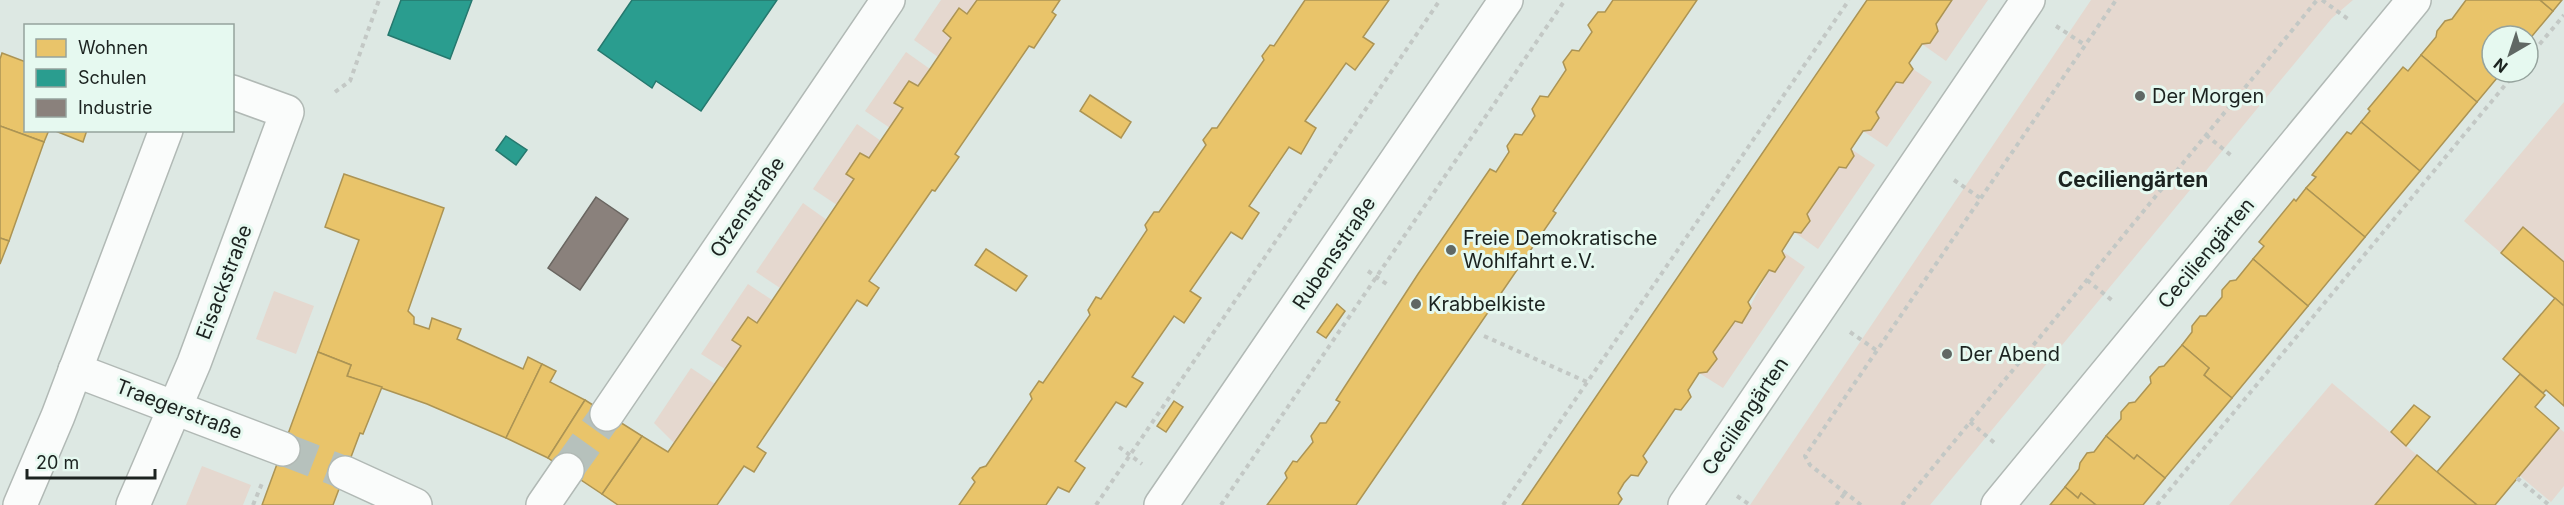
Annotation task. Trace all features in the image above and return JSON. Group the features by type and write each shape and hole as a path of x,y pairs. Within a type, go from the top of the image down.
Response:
{"street":[{"name":"Otzenstraße","path":"607,414 888,0"},
{"name":"Rubensstraße","path":"1161,505 1506,0"},
{"name":"Ceciliengärten","path":"1685,505 2028,0"},
{"name":"Ceciliengärten","path":"1998,505 2414,0"},
{"name":"Eisackstraße","path":"133,505 194,363 287,112 234,93"},
{"path":"20,505 75,370 165,132"},
{"name":"Traegerstraße","path":"75,370 283,449"},
{"path":"543,505 567,470"},
{"path":"345,473 415,505"}],"path":[{"path":"335,92 350,81 380,0"},
{"path":"1096,505 1440,0"},
{"path":"1221,505 1565,0"},
{"path":"1503,505 1850,0"},
{"path":"1861,505 1810,465 1805,456 2116,0"},
{"path":"1902,505 2317,0"},
{"path":"2322,0 2352,23"},
{"path":"2540,44 2564,15"},
{"path":"2051,23 2085,45"},
{"path":"2157,505 2506,84"},
{"path":"2206,135 2237,160"},
{"path":"1948,177 1980,198"},
{"path":"1360,265 1388,285"},
{"path":"2087,280 2117,304"},
{"path":"1845,329 1876,350"},
{"path":"1484,336 1587,382"},
{"path":"1970,422 2000,446"},
{"path":"1119,447 1149,469"},
{"path":"253,505 265,477"},
{"path":"2517,478 2549,505"},
{"path":"1836,505 1845,493"}],"shaded area":[{"path":"941,0 977,0 967,14 943,31 951,38 938,57 914,40"},
{"path":"1952,0 1988,0 1946,61 1922,44 1930,43 1938,31 1936,24"},
{"name":"Ceciliengärten","path":"2091,0 2353,0 2332,18 1930,505 1750,505"},
{"path":"906,52 930,69 918,86 909,81 895,103 903,108 890,128 865,111"},
{"path":"1913,69 1932,82 1887,147 1863,131 1871,130 1879,118 1876,112 1896,82 1903,83"},
{"path":"2564,102 2564,262 2523,227 2501,253 2464,221"},
{"path":"857,124 881,141 869,158 860,153 846,174 854,179 837,205 813,189"},
{"path":"1851,149 1875,165 1818,249 1794,232 1802,233 1810,221 1807,214 1839,167 1846,168 1854,156"},
{"path":"803,203 827,220 780,288 756,272"},
{"path":"1782,251 1805,267 1723,388 1699,373 1707,372 1716,359 1713,352 1735,321 1742,322 1769,270 1775,272 1785,257"},
{"path":"748,284 772,300 757,323 748,317 732,340 741,346 725,369 701,354"},
{"path":"274,291 314,306 296,354 256,339"},
{"path":"691,368 715,384 674,443 654,423"},
{"path":"2332,383 2417,455 2375,505 2229,505"},
{"path":"2559,428 2564,432 2564,486 2551,502 2519,475"},
{"path":"202,466 251,485 243,505 186,505"}],"building: Wohnen":[{"path":"977,0 1060,0 1052,12 1056,15 1034,48 1029,46 955,154 959,157 935,191 932,190 869,281 879,288 867,306 857,300 757,447 766,453 754,472 744,466 717,505 618,505 602,494 642,436 668,452 741,346 732,340 748,317 757,323 854,179 846,174 860,153 869,158 903,108 894,103 909,81 918,86 951,38 943,31 959,8 967,14"},
{"path":"1305,0 1389,0 1363,37 1374,44 1355,70 1346,63 1305,121 1316,128 1301,154 1289,147 1249,206 1259,213 1242,239 1231,232 1190,291 1201,298 1184,323 1174,316 1132,377 1143,383 1126,407 1116,402 1075,461 1085,468 1069,492 1058,487 1046,505 959,505 975,482 972,478 980,468 986,466 1032,399 1030,394 1039,381 1043,383 1090,315 1088,310 1096,297 1101,299 1147,230 1145,225 1154,212 1159,212 1206,145 1203,140 1212,128 1217,128 1264,60 1262,56 1270,45 1274,46"},
{"path":"1613,0 1697,0 1553,211 1556,213 1356,505 1267,505 1287,478 1285,473 1293,461 1297,462 1313,442 1311,436 1320,423 1326,423 1340,402 1336,400 1490,169 1496,172 1509,152 1507,146 1515,134 1522,135 1535,116 1532,109 1540,96 1548,97 1566,70 1563,62 1572,50 1579,51 1592,32 1588,25 1598,12 1605,12"},
{"path":"1867,0 1952,0 1936,24 1938,31 1930,43 1922,44 1909,63 1913,69 1903,83 1896,82 1876,112 1879,118 1871,130 1863,131 1851,149 1854,156 1846,168 1839,167 1807,214 1810,221 1801,233 1794,232 1782,251 1785,257 1775,272 1769,270 1748,302 1751,308 1742,323 1735,321 1713,352 1717,359 1707,372 1699,373 1688,390 1691,397 1681,410 1675,409 1643,456 1647,462 1638,476 1631,475 1624,483 1618,493 1622,499 1618,505 1522,505"},
{"path":"2466,0 2540,0 2553,11 2540,27 2540,24 2480,24 2480,84 2492,84 2477,102 2421,55 2436,37 2437,31 2445,21 2452,19"},
{"path":"2540,0 2562,0 2553,11"},
{"path":"2,53 24,61 24,132 48,132 44,142 0,126 0,59"},
{"path":"2421,55 2477,102 2420,171 2361,122 2370,111 2368,109 2403,67 2408,71"},
{"path":"1090,95 1131,122 1121,138 1080,111"},
{"path":"2361,122 2420,171 2365,237 2306,188 2316,177 2312,175 2347,132 2351,134"},
{"path":"0,126 44,142 9,241 0,238"},
{"path":"58,132 86,132 83,142"},
{"path":"344,174 444,208 408,311 414,317 414,324 429,329 432,318 461,329 457,339 523,369 528,357 542,364 506,438 427,404 347,376 351,365 318,352 359,240 325,227"},
{"path":"2306,188 2365,237 2308,306 2253,259 2264,246 2259,242 2294,199 2296,201"},
{"path":"2523,227 2564,262 2564,306 2501,253"},
{"path":"0,238 9,241 0,264"},
{"path":"986,249 1027,276 1016,291 975,265"},
{"path":"2253,259 2308,306 2232,398 2204,375 2209,368 2182,345 2200,316 2206,316 2222,297 2222,290 2230,281 2236,280"},
{"path":"2555,298 2564,306 2564,406 2546,390 2543,393 2503,359"},
{"path":"1337,304 1345,311 1326,338 1317,332"},
{"path":"2182,345 2209,368 2204,375 2232,398 2165,478 2137,455 2134,459 2106,436 2121,419 2121,412 2129,403 2135,402 2151,383 2150,377 2159,367 2164,366"},
{"path":"318,352 351,365 347,376 382,387 363,434 360,433 333,505 262,505"},
{"path":"542,364 556,371 550,382 585,400 548,458 506,438"},
{"path":"2520,374 2545,395 2535,407 2559,428 2495,505 2477,505 2437,472"},
{"path":"585,400 642,436 602,494 548,458"},
{"path":"1174,401 1183,407 1166,432 1157,426"},
{"path":"2414,405 2430,417 2406,446 2391,432"},
{"path":"2106,436 2134,459 2137,455 2165,478 2143,505 2096,505 2081,493 2078,498 2065,487 2079,469 2087,453 2094,452"},
{"path":"2417,455 2437,472 2477,505 2375,505"},
{"path":"2065,487 2078,498 2081,493 2096,505 2050,505"}],"building: Schulen":[{"path":"401,0 472,0 450,59 388,35"},
{"path":"632,0 777,0 701,111 656,81 652,88 598,50"},
{"path":"506,136 527,150 516,165 496,150"}],"building: Industrie":[{"path":"596,197 628,219 580,290 548,268"}],"tunnel":[{"path":"567,470 607,414"},
{"path":"283,449 345,473"}],"place":[{"name":"Der Morgen","path":"2140,96"},
{"name":"Freie Demokratische Wohlfahrt e.V.","path":"1451,250"},
{"name":"Krabbelkiste","path":"1416,304"},
{"name":"Der Abend","path":"1947,354"}],"district":[{"name":"Ceciliengärten","path":"2133,179"}]}
